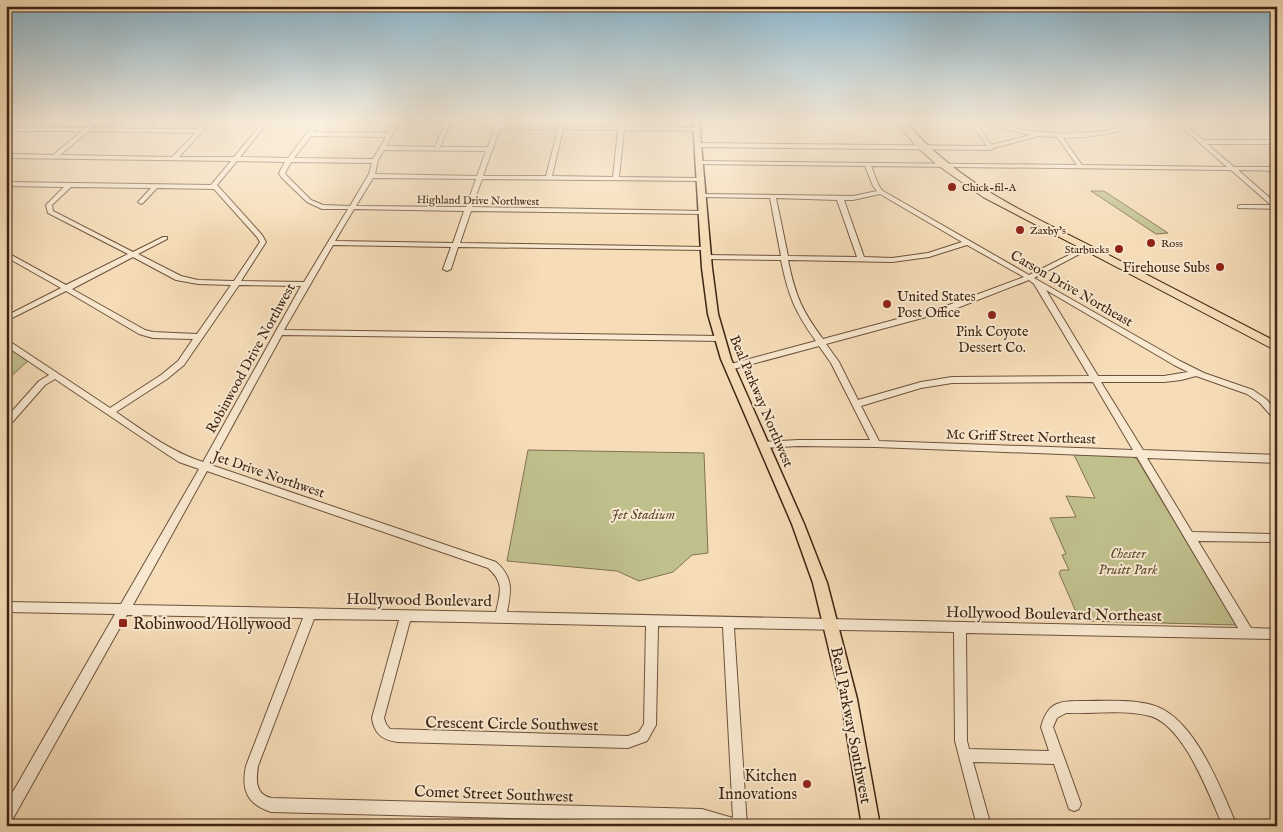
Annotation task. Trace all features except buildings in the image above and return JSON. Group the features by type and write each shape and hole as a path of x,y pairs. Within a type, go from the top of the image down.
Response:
{"highway":[{"path":"936,160 996,200 1277,347"}],"main road":[{"name":"Beal Parkway Northwest","path":"700,162 709,293 720,339 730,367 807,547 831,625"},
{"name":"Beal Parkway Southwest","path":"831,625 849,699 871,826"}],"street":[{"path":"215,187 214,185 218,178 233,160"},
{"path":"279,160 375,161"},
{"name":"Highland Drive Northwest","path":"289,160 283,169 284,177 309,202 322,207 703,213"},
{"path":"447,269 487,160"},
{"path":"549,178 553,160"},
{"path":"616,179 618,160"},
{"path":"1076,160 1081,167"},
{"path":"1222,160 1277,207"},
{"name":"Robinwood Drive Northwest","path":"124,609 205,468 306,284 370,176 375,161"},
{"path":"700,162 1277,170"},
{"path":"867,164 877,189 881,192"},
{"path":"370,176 701,180"},
{"path":"6,184 215,187 262,238 261,247 238,283 181,363 167,375 110,412"},
{"path":"69,185 49,205 50,212 179,278 198,282 306,284"},
{"path":"141,202 156,186"},
{"path":"702,195 840,198 861,197 881,192"},
{"name":"Carson Drive Northeast","path":"881,192 1196,373 1250,392 1263,401 1277,417"},
{"path":"772,197 796,303 835,362 876,444"},
{"path":"840,198 861,260"},
{"path":"1240,207 1277,207"},
{"path":"6,319 166,238"},
{"path":"330,243 456,245 705,253 785,258 892,260 918,257 968,242"},
{"path":"730,367 822,344 949,308 1033,280 1087,248"},
{"path":"6,254 142,332 153,335 199,337"},
{"path":"1033,280 1096,380 1248,634"},
{"path":"1047,300 1057,293"},
{"path":"279,332 720,339"},
{"name":"Jet Drive Northwest","path":"6,342 168,451 205,468 492,565 504,576 506,581 500,617"},
{"path":"856,404 921,384 939,381 965,379 1164,379 1196,373"},
{"path":"6,424 42,383 54,375"},
{"name":"Mc Griff Street Northeast","path":"764,445 798,443 876,444 1277,459"},
{"path":"1189,536 1277,538"},
{"name":"Hollywood Boulevard","path":"6,607 831,625"},
{"path":"6,817 124,609"},
{"name":"Comet Street Southwest","path":"311,613 252,766 250,782 253,794 259,801 272,805 702,816 736,826"},
{"name":"Crescent Circle Southwest","path":"406,615 378,718 378,724 384,733 393,736 628,742 644,738 650,725 652,621"},
{"path":"728,622 740,826"},
{"name":"Hollywood Boulevard Northeast","path":"831,625 1277,634"},
{"path":"960,628 961,742 984,826"},
{"path":"1074,804 1047,727 1051,715 1060,708 1144,709 1158,712 1170,719 1183,732 1230,826"},
{"path":"964,755 1058,758"}],"green space":[{"path":"1091,191 1104,191 1168,233 1156,234"},
{"path":"6,342 30,359 6,381"},
{"name":"Jet Stadium","path":"528,450 704,453 708,553 692,555 673,572 639,581 617,571 507,561"},
{"name":"Chester Pruitt Park","path":"1073,453 1129,455 1137,459 1236,625 1086,621 1077,614 1059,573 1061,570 1069,570 1062,555 1066,554 1050,518 1076,517 1066,496 1095,498"}],"place":[{"name":"Chick-fil-A","path":"952,187"},
{"name":"Zaxby's","path":"1020,230"},
{"name":"Ross","path":"1151,243"},
{"name":"Starbucks","path":"1119,249"},
{"name":"Firehouse Subs","path":"1220,267"},
{"name":"United States Post Office","path":"887,304"},
{"name":"Pink Coyote Dessert Co.","path":"992,315"},
{"name":"Robinwood/Hollywood","path":"123,623"},
{"name":"Kitchen Innovations","path":"807,784"}]}
